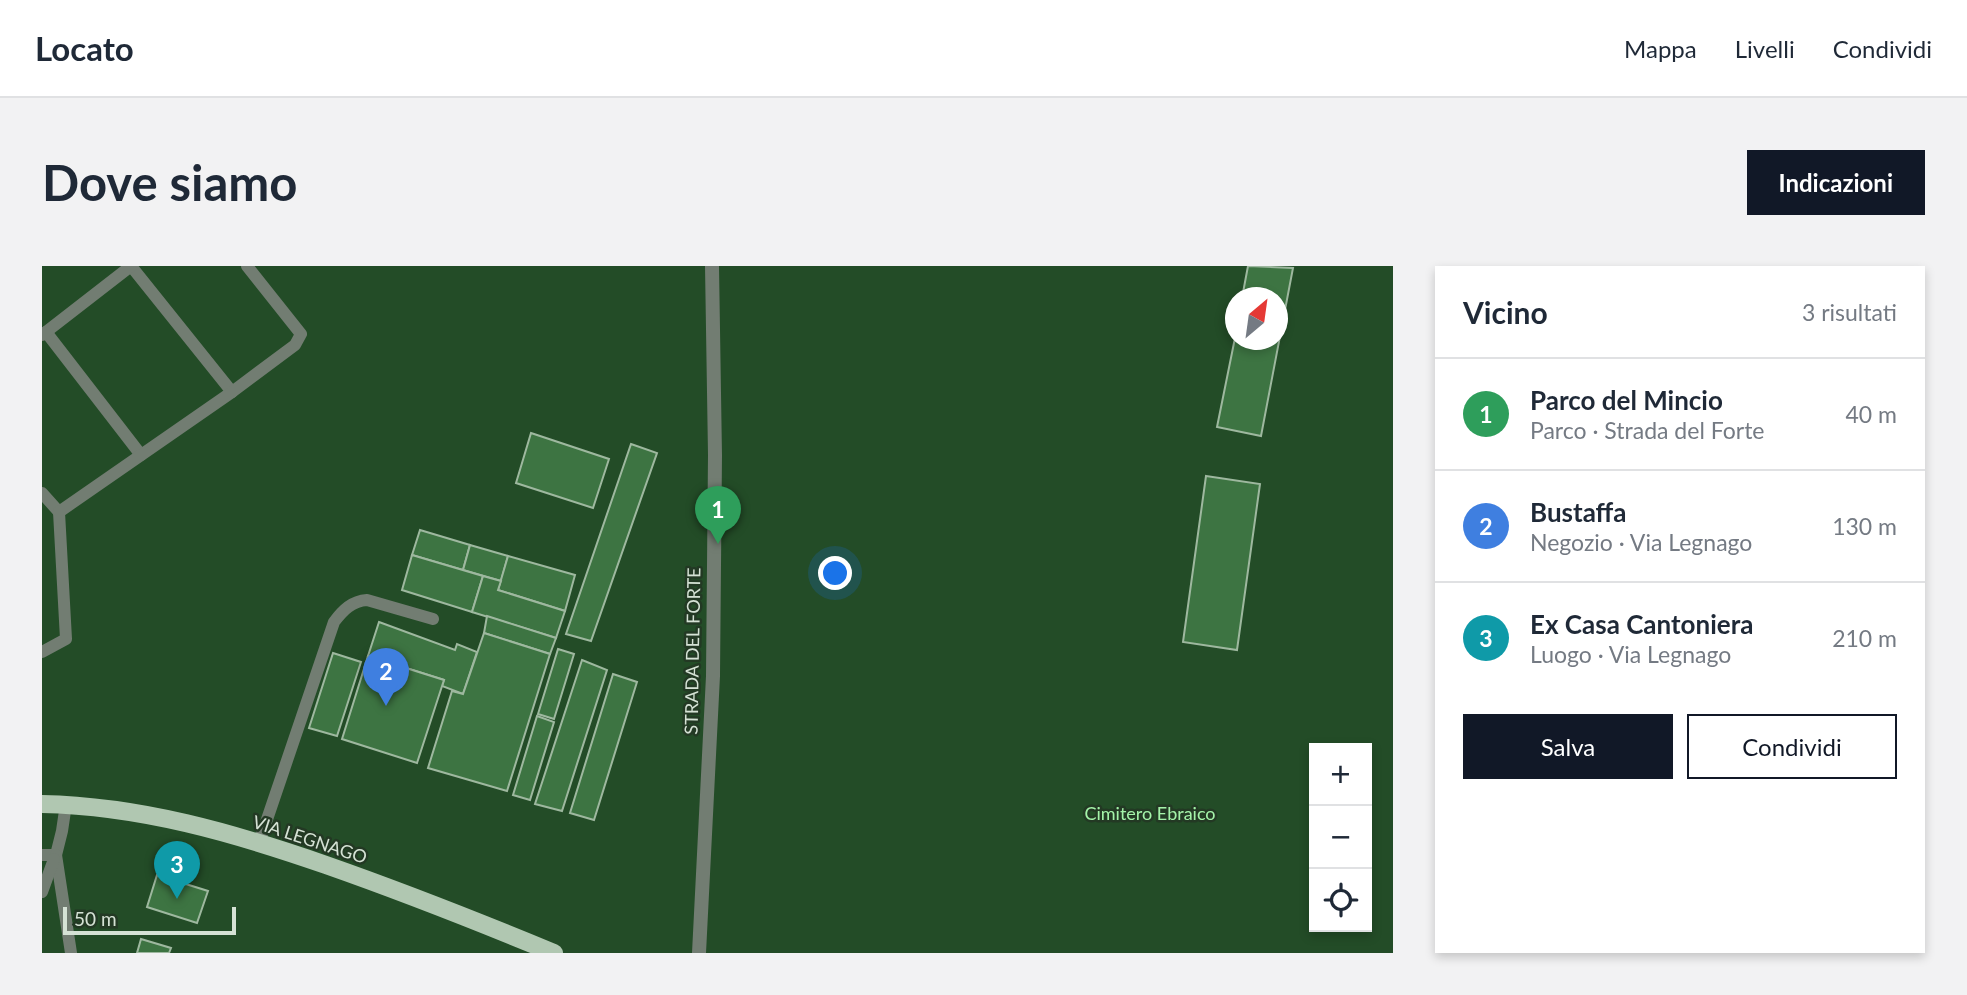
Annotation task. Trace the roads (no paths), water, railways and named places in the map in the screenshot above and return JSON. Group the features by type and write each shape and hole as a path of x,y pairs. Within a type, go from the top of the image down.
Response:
{"main road":[{"name":"VIA LEGNAGO","path":"42,804 129,811 192,823 380,884 554,953"}],"street":[{"name":"STRADA DEL FORTE","path":"699,953 713,676 715,455 712,266"}],"lane":[{"path":"141,455 44,333 131,266 232,392"},
{"path":"59,512 295,345 301,334 247,266"},
{"path":"42,493 59,512 66,639 42,652"},
{"path":"259,843 334,622 357,601 367,600 433,619"},
{"path":"42,892 56,855 66,804"},
{"path":"42,855 56,855"},
{"path":"56,855 71,953"}],"place":[{"name":"Parco del Mincio","path":"718,544"},
{"name":"Bustaffa","path":"386,706"},
{"name":"Ex Casa Cantoniera","path":"177,899"}],"park label":[{"name":"Cimitero Ebraico","path":"1150,813"}]}
